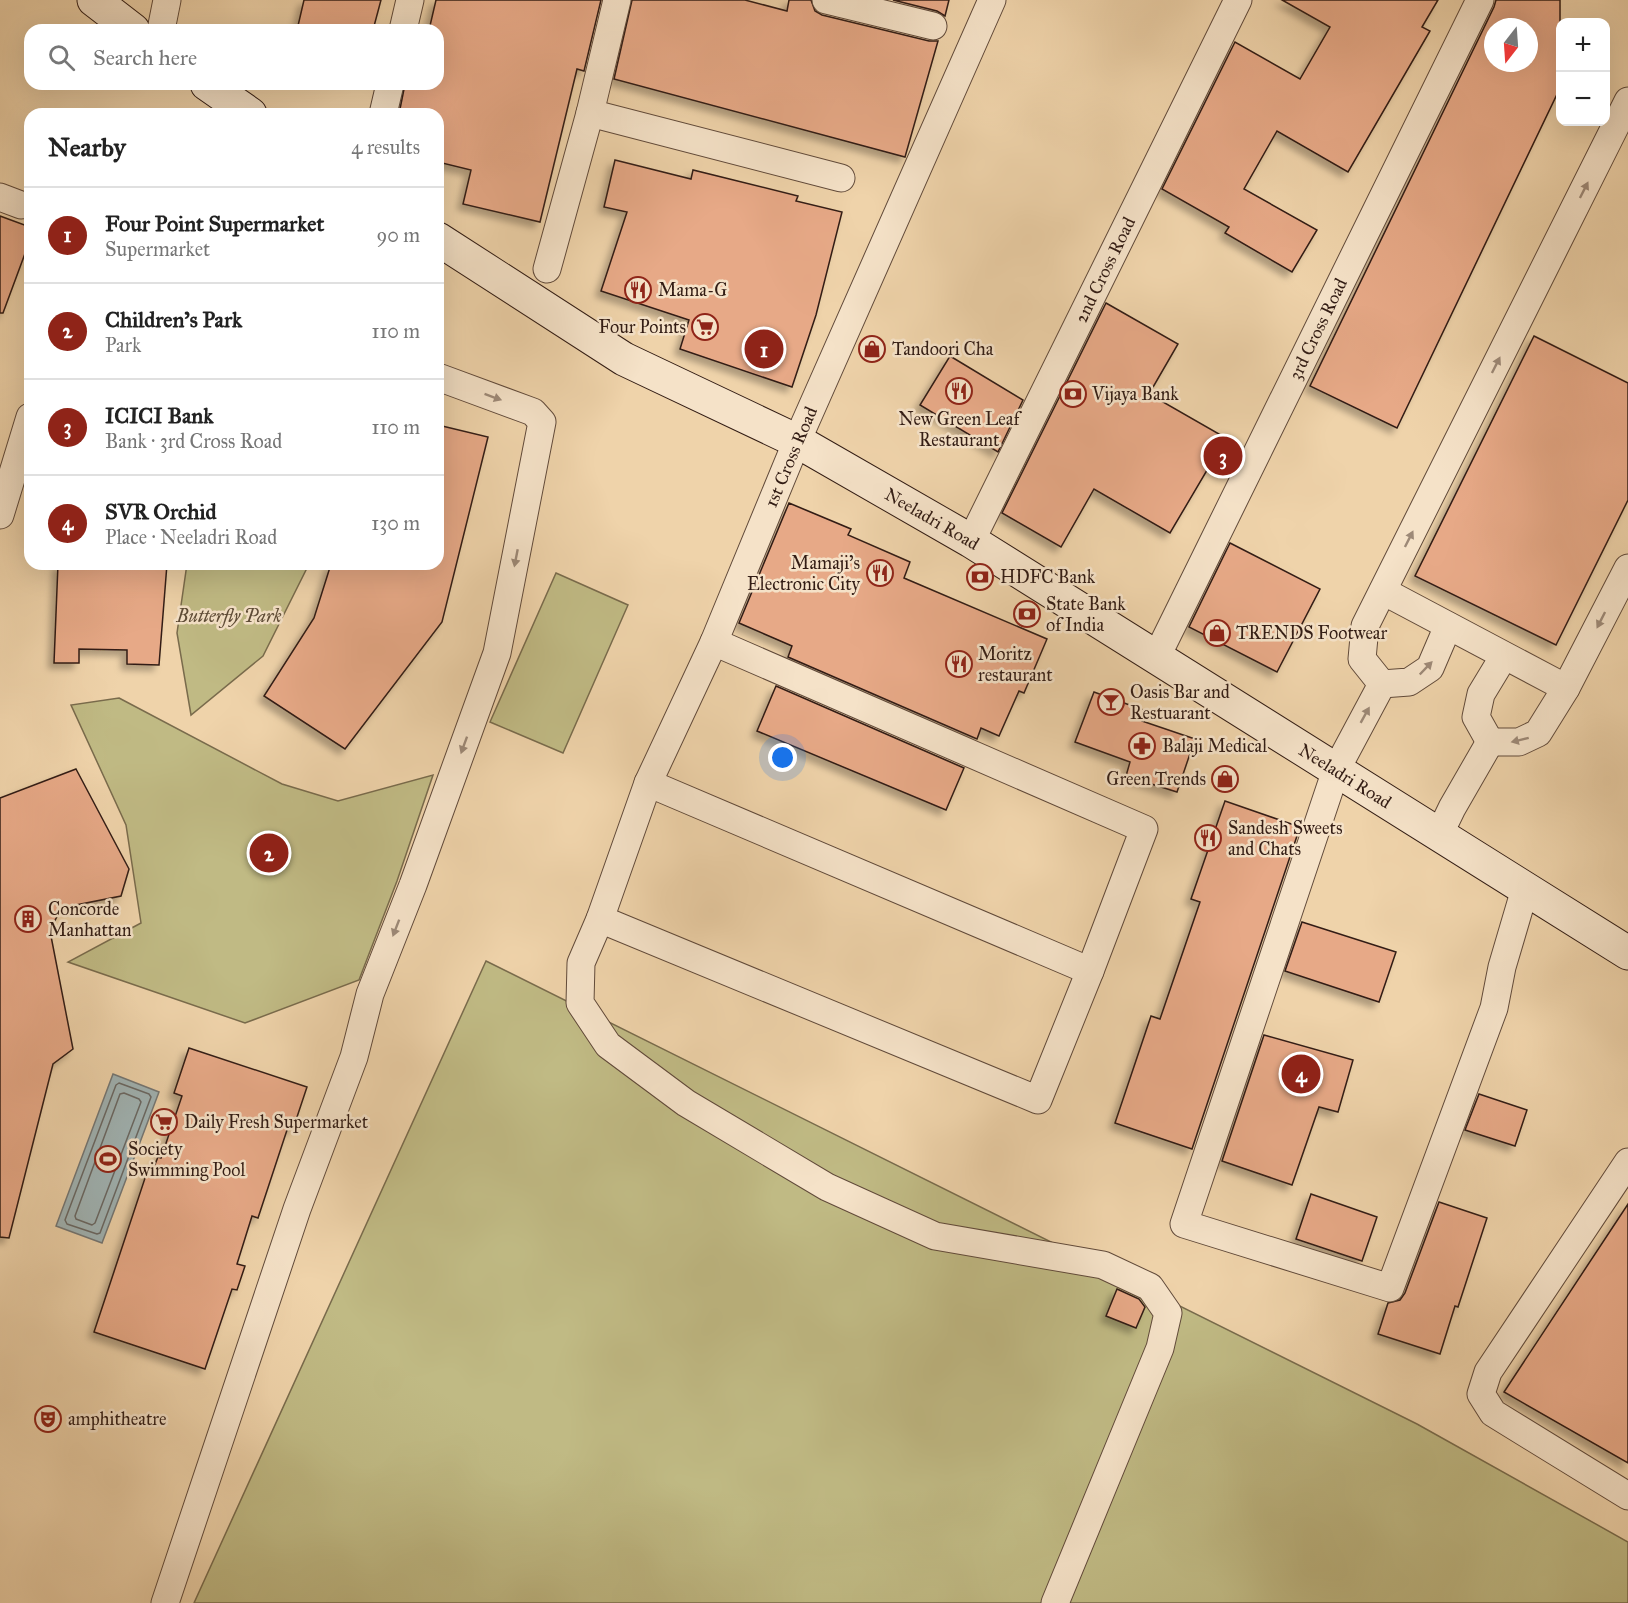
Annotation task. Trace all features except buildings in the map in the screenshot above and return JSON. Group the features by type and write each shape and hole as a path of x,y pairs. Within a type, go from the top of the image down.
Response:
{"main road":[{"path":"93,0 125,24"},
{"path":"216,90 241,108"},
{"name":"Neeladri Road","path":"444,243 624,359 797,441 971,541 1628,953"}],"street":[{"path":"162,24 167,0"},
{"path":"404,24 410,0"},
{"path":"547,269 590,113 617,0"},
{"path":"826,0 933,26"},
{"name":"1st Cross Road","path":"992,0 797,441 714,642 648,783 600,919 581,963 580,1004 608,1045 686,1103 827,1187 935,1236 1103,1265 1150,1287 1168,1313 1160,1348 1055,1603"},
{"name":"2nd Cross Road","path":"971,541 1238,0"},
{"name":"3rd Cross Road","path":"1156,658 1480,0"},
{"path":"384,108 389,90"},
{"path":"1382,684 1362,659 1365,626 1628,101"},
{"path":"590,113 841,178"},
{"path":"165,1603 297,1209 354,1057 370,994 413,885 497,653 542,422 533,412 444,379"},
{"path":"0,515 24,437"},
{"path":"1490,742 1519,742 1538,734 1566,688 1628,568"},
{"path":"1383,591 1566,688"},
{"path":"1382,684 1409,682 1430,668 1448,626"},
{"path":"600,919 1038,1100 1144,829 714,642"},
{"path":"1490,742 1476,717 1481,694 1504,656"},
{"path":"1382,684 1336,770 1184,1224 1389,1288 1494,1008 1502,967 1525,889"},
{"path":"1439,835 1490,742"},
{"path":"648,783 1090,971"},
{"path":"1628,1162 1488,1372 1481,1394 1492,1413 1628,1496"}],"green space":[{"name":"Butterfly Park","path":"186,570 306,570 263,656 191,715 177,633"},
{"path":"556,573 628,605 563,753 490,722"},
{"path":"119,698 282,784 338,801 433,775 397,881 359,980 245,1023 68,962 141,923 126,825 71,705"},
{"path":"486,961 1417,1424 1628,1542 1628,1603 194,1603"}],"water":[{"name":"Society Swimming Pool","path":"113,1074 159,1092 102,1243 56,1226"}],"place":[{"name":"Mama-G","path":"638,290"},
{"name":"Four Points","path":"705,327"},
{"name":"Four Point Supermarket","path":"764,349"},
{"name":"Tandoori Cha","path":"872,349"},
{"name":"New Green Leaf Restaurant","path":"959,391"},
{"name":"Vijaya Bank","path":"1073,394"},
{"name":"ICICI Bank","path":"1223,456"},
{"name":"Mamaji's Electronic City","path":"880,573"},
{"name":"HDFC Bank","path":"980,577"},
{"name":"State Bank of India","path":"1027,614"},
{"name":"TRENDS Footwear","path":"1217,633"},
{"name":"Moritz restaurant","path":"959,664"},
{"name":"Oasis Bar and Restuarant","path":"1111,702"},
{"name":"Balaji Medical","path":"1142,746"},
{"name":"Green Trends","path":"1225,779"},
{"name":"Sandesh Sweets and Chats","path":"1208,838"},
{"name":"Children's Park","path":"269,853"},
{"name":"Concorde Manhattan","path":"28,919"},
{"name":"SVR Orchid","path":"1301,1074"},
{"name":"Daily Fresh Supermarket","path":"164,1122"},
{"name":"Society Swimming Pool","path":"108,1159"},
{"name":"amphitheatre","path":"48,1419"}]}
